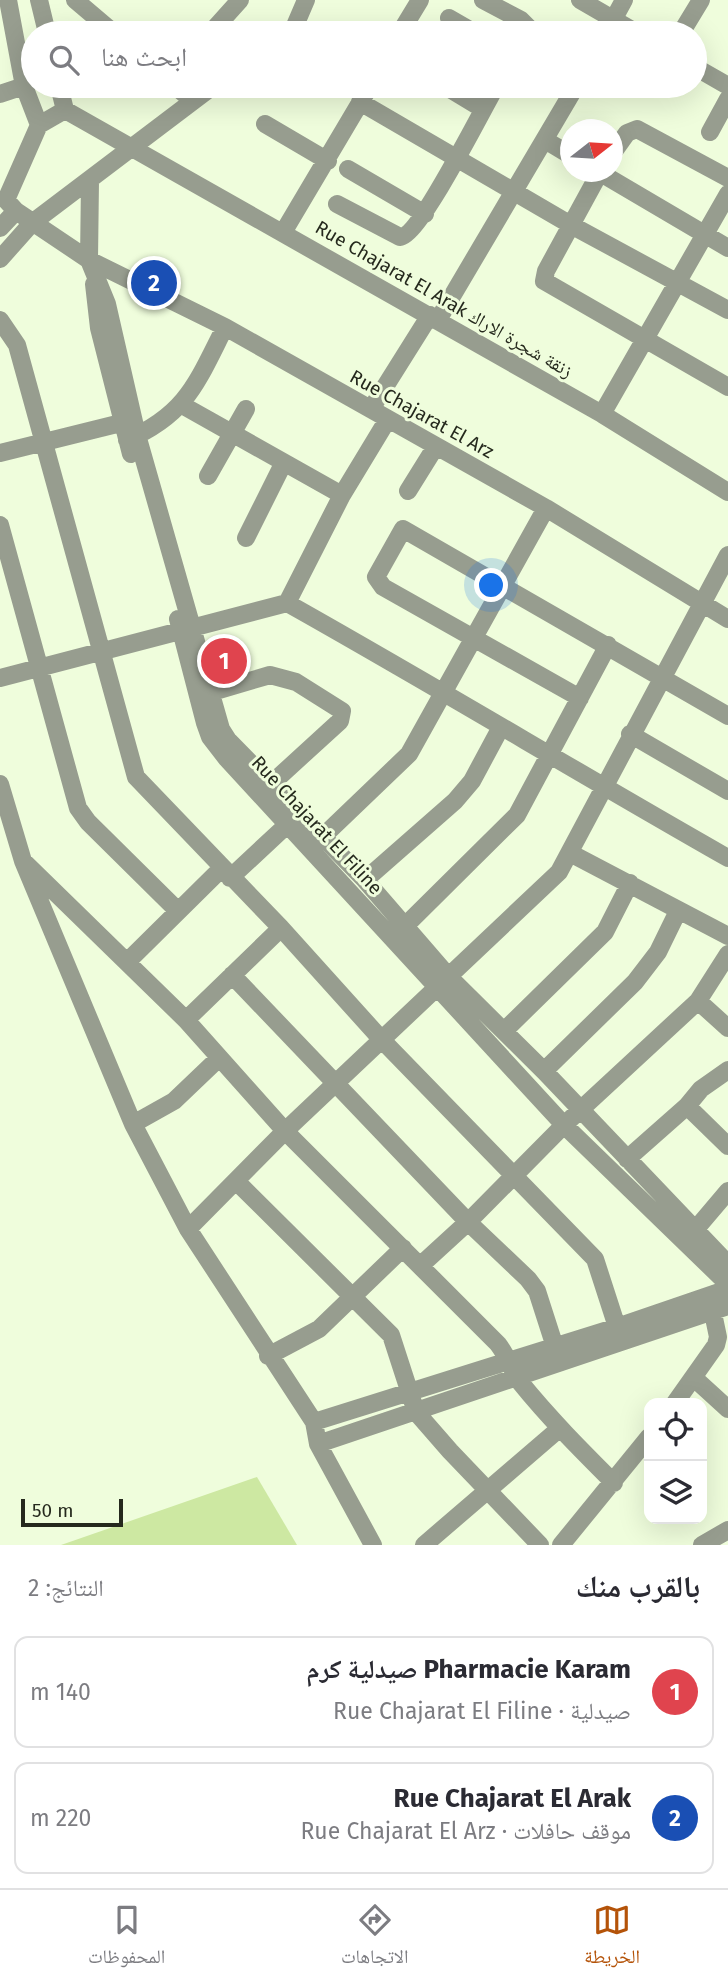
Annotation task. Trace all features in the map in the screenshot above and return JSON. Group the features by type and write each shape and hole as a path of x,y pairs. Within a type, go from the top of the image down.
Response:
{"street":[{"path":"8,0 21,70"},
{"path":"39,0 44,21"},
{"path":"221,21 240,0"},
{"path":"296,21 306,0"},
{"path":"407,21 420,0"},
{"path":"482,0 522,21"},
{"path":"580,0 604,21"},
{"path":"613,21 624,0"},
{"path":"688,21 701,0"},
{"path":"82,2 102,21"},
{"path":"449,18 454,21"},
{"path":"707,74 728,86"},
{"path":"0,94 21,87"},
{"path":"29,98 39,125"},
{"path":"62,98 65,110 39,125 6,200 16,211 92,266"},
{"path":"0,259 32,223 135,147 195,98"},
{"path":"284,232 362,98"},
{"path":"466,98 483,108"},
{"path":"337,204 400,237 412,232 425,214 489,98"},
{"path":"370,409 434,317 514,192 569,98"},
{"path":"710,132 728,99"},
{"path":"360,102 571,225 728,310"},
{"name":"Rue Chajarat El Arak زنقة شجرة الاراك","path":"65,110 434,317 602,414 728,492"},
{"path":"265,124 328,161"},
{"path":"623,139 637,129 728,178"},
{"path":"545,140 560,149"},
{"path":"348,169 425,214"},
{"path":"90,181 92,266"},
{"path":"595,182 544,281 728,387"},
{"path":"617,182 728,247"},
{"path":"602,414 675,282 728,194"},
{"path":"0,228 16,211"},
{"name":"Rue Chajarat El Arz","path":"92,266 225,327 546,508 728,619"},
{"name":"Rue Chajarat El Filine","path":"92,266 110,312 128,433 187,629 210,737 288,824 365,880 405,926 442,982 504,1031 728,1264"},
{"path":"0,320 17,345 136,777 226,874 281,928 381,1039 595,1259 617,1327"},
{"path":"0,453 45,442 128,433 171,416 182,405 225,327"},
{"path":"182,405 233,431 284,464 342,495"},
{"path":"208,476 246,409"},
{"path":"287,603 342,495 388,419"},
{"path":"408,491 436,446"},
{"path":"246,538 284,464"},
{"path":"316,843 408,754 546,508"},
{"path":"0,525 78,808 88,822 178,911"},
{"path":"580,698 378,582 376,577 403,529 728,716"},
{"path":"188,1229 285,1131 559,872 630,734 664,680 700,603 728,555"},
{"path":"0,678 287,603 444,691 548,756 728,858"},
{"name":"Rue Chajarat El Filine","path":"187,629 212,692 221,729 228,740 271,784 316,843 442,982 564,1125 728,1286"},
{"path":"405,926 511,822 608,645"},
{"path":"212,692 271,675 296,682 342,711 340,721 271,784"},
{"path":"365,880 455,801 472,781 501,727"},
{"path":"630,734 728,791"},
{"path":"0,784 23,861 133,1124 188,1229 268,1356 314,1422 318,1444 373,1545"},
{"path":"128,961 178,911 288,824"},
{"path":"570,853 728,936"},
{"path":"23,861 128,961 186,1020 285,1131 421,1265 514,1370 559,1430 614,1483"},
{"path":"504,1031 605,932 630,883"},
{"path":"544,1071 635,982 658,952 678,911"},
{"path":"186,1020 281,928"},
{"path":"421,1265 514,1177 564,1125 698,1001 728,954"},
{"path":"232,975 468,1222 528,1279 537,1291 555,1347"},
{"path":"698,1001 728,1028"},
{"path":"133,1124 174,1101 218,1059"},
{"path":"627,1159 687,1107 701,1089 728,1070"},
{"path":"687,1107 728,1146"},
{"path":"236,1181 391,1335 416,1412 540,1545"},
{"path":"695,1230 728,1191"},
{"path":"268,1356 310,1336 355,1297 403,1248"},
{"path":"318,1444 416,1412 514,1370 555,1347 728,1286"},
{"path":"314,1422 410,1394 514,1370 722,1313 716,1345 679,1398"},
{"path":"694,1378 728,1409"},
{"path":"425,1545 559,1430"},
{"path":"561,1545 644,1444"},
{"path":"702,1545 728,1530"}],"green space":[{"path":"257,1477 297,1545 61,1545"}],"place":[{"name":"Rue Chajarat El Arak","path":"154,283"},
{"name":"Pharmacie Karam صيدلية كرم","path":"224,661"}]}
